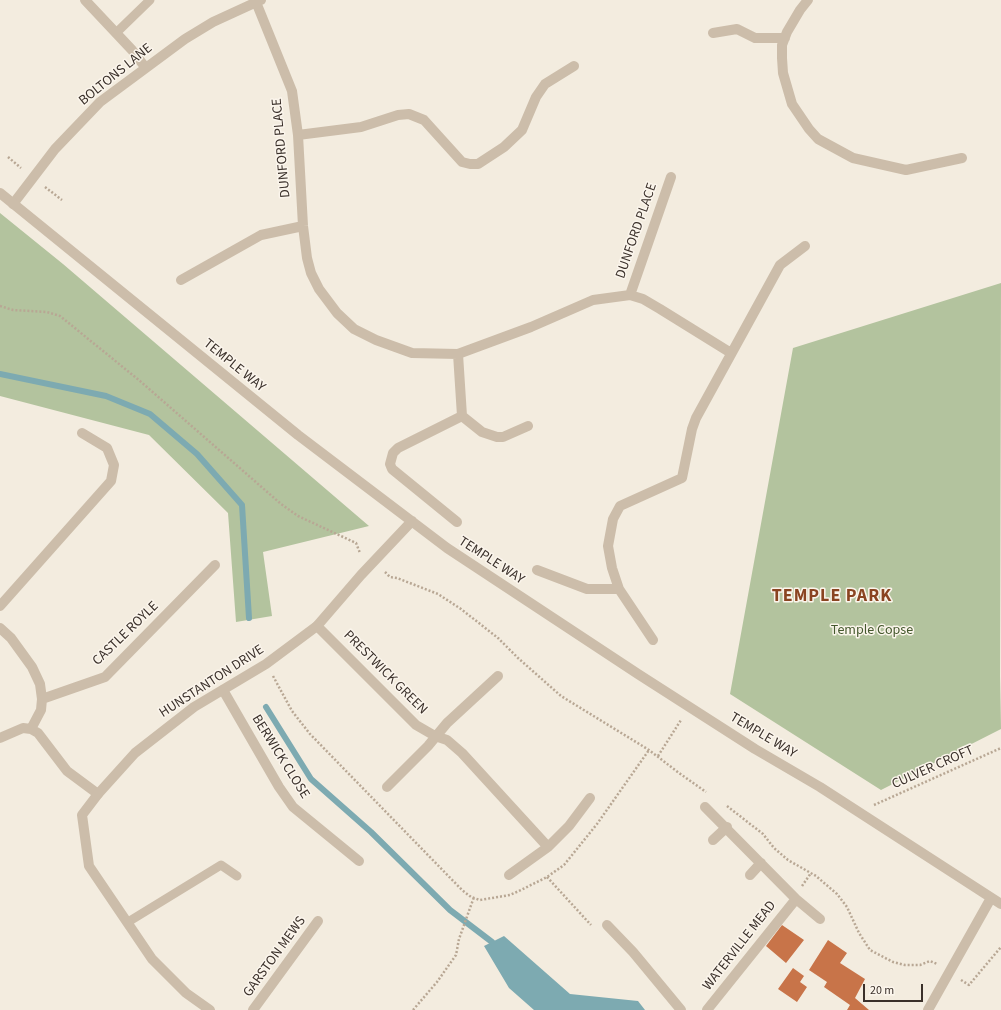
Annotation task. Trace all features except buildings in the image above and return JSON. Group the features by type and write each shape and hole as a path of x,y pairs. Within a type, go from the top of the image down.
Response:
{"street":[{"path":"85,0 132,50 145,67"},
{"path":"808,0 800,10 785,38 782,58 786,87 792,104 809,129 818,139 853,158 906,170 962,158"},
{"name":"BOLTONS LANE","path":"13,204 32,177 60,144 100,102 145,67 185,39 213,22 259,1"},
{"name":"DUNFORD PLACE","path":"259,1 292,91 298,135 303,226 311,273 319,289 337,313 354,329 376,340 412,353 458,354 531,327 593,300 630,295 643,299 731,353"},
{"path":"713,33 737,30 755,38 785,38"},
{"path":"298,135 361,126 398,115 409,114 424,120 462,162 478,164 504,147 522,130 536,97 545,84 574,66"},
{"name":"DUNFORD PLACE","path":"630,295 671,177"},
{"name":"TEMPLE WAY","path":"0,193 298,435 447,548 754,749 820,787 1001,904"},
{"path":"181,280 260,235 303,226"},
{"path":"653,640 619,589 612,568 608,546 613,519 620,506 682,478 693,423 780,265 805,246"},
{"path":"458,354 462,416 482,432 497,437 503,437 528,426"},
{"path":"457,522 392,469 390,464 393,453 398,448 462,416"},
{"path":"0,606 111,481 114,465 107,448 82,433"},
{"name":"HUNSTANTON DRIVE","path":"210,1010 186,993 152,959 89,866 82,815 98,794 135,753 194,707 266,664 317,626 361,575 412,521"},
{"name":"CASTLE ROYLE","path":"42,699 105,677 215,565"},
{"path":"536,570 587,589 619,589"},
{"name":"PRESTWICK GREEN","path":"317,626 416,725 435,736 447,740 462,753 548,847"},
{"path":"0,628 11,638 32,667 40,684 42,699 41,710 31,729"},
{"path":"387,787 428,746 435,736 498,676"},
{"name":"BERWICK CLOSE","path":"223,690 279,787 293,808 359,861"},
{"path":"0,738 23,728 31,729 38,734 67,771 98,794"},
{"path":"509,875 548,847 569,826 590,798"},
{"name":"WATERVILLE MEAD","path":"705,807 796,898 820,919"},
{"path":"713,840 726,827"},
{"path":"750,875 761,863"},
{"name":"WATERVILLE MEAD","path":"707,1010 796,898"},
{"path":"928,1010 991,898"},
{"name":"GARSTON MEWS","path":"254,1010 318,921"},
{"path":"607,925 633,952 681,1010"}],"lane":[{"path":"116,33 150,0"},
{"path":"128,922 221,865 237,876"}],"path":[{"path":"8,157 12,161"},
{"path":"58,197 62,200"},
{"path":"0,306 13,310 47,312 60,316 140,381 281,504 298,516 356,543 361,555"},
{"path":"385,572 390,577 397,578 438,594 461,609 498,638 561,696 658,756 712,796"},
{"path":"271,673 292,711 310,734 462,890 474,897 458,939 456,955 437,982 413,1010"},
{"path":"658,756 682,720"},
{"name":"CULVER CROFT","path":"874,805 1001,748"},
{"path":"725,804 763,834 774,848 788,860 816,876 837,894 847,907 859,933 870,950 893,962 905,965 920,965 930,962 934,963"},
{"path":"961,980 969,985 1001,947"}],"green space":[{"path":"0,213 63,264 369,526 263,552 272,616 236,622 228,513 149,435 0,396"},
{"name":"Temple Copse","path":"1001,283 1001,729 881,790 730,694 793,348"}],"water":[{"path":"504,936 570,994 638,1001 645,1010 534,1010 509,988 484,946"}],"waterway":[{"path":"0,374 106,396 150,414 197,454 242,505 249,618"},
{"path":"266,707 311,779 371,832 450,910 492,942"}],"district":[{"name":"TEMPLE PARK","path":"832,597"}]}
